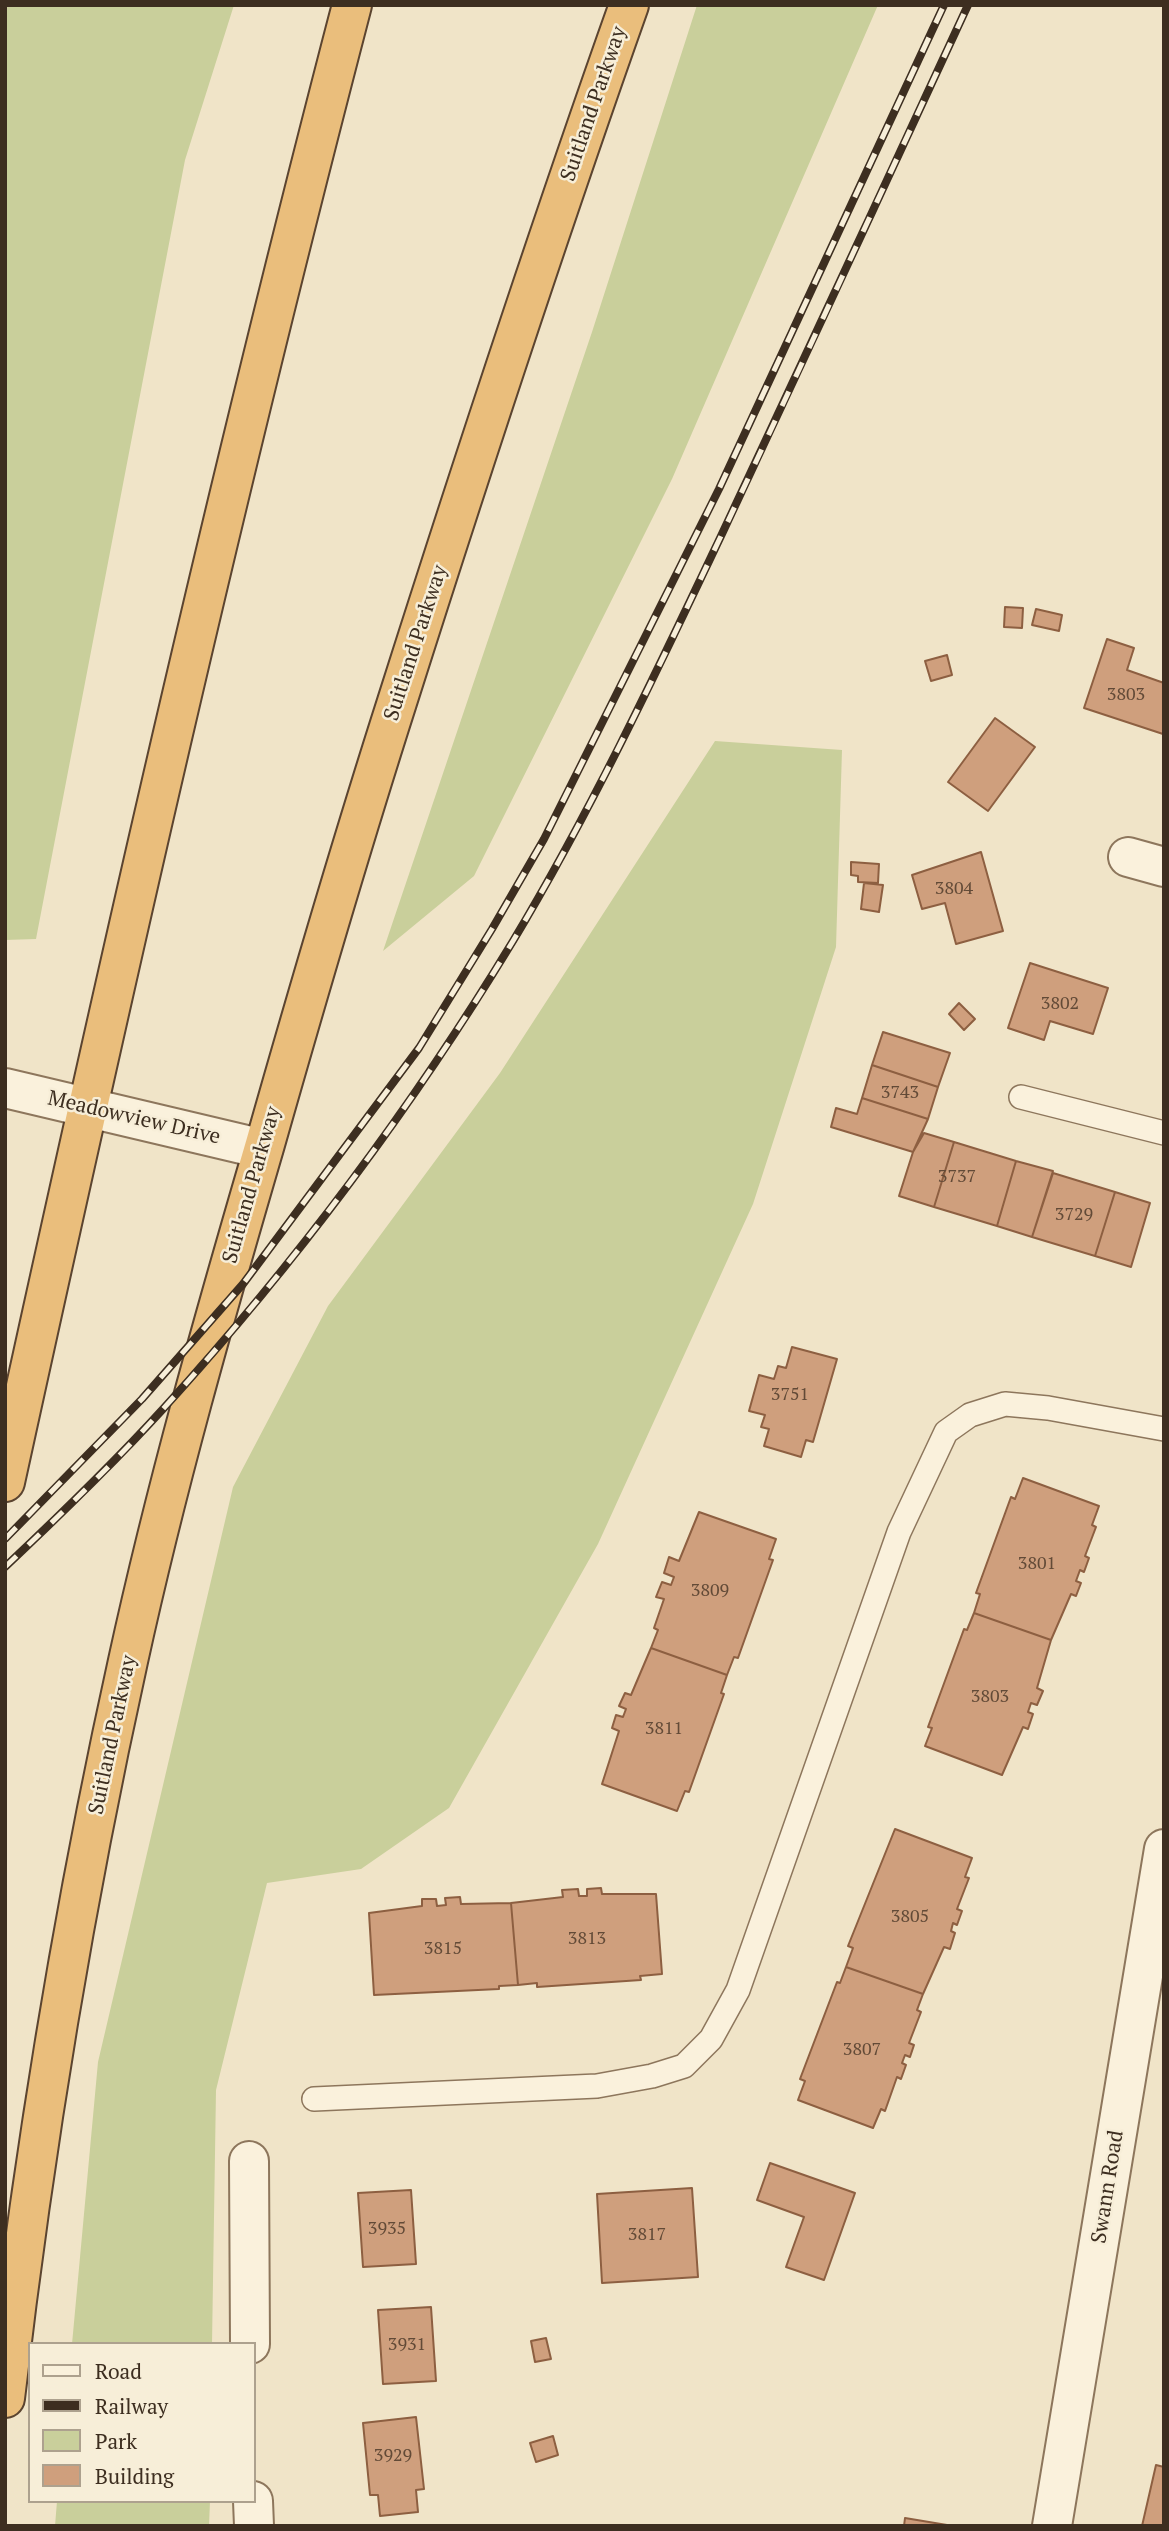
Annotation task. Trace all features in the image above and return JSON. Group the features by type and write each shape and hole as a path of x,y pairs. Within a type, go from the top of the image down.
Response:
{"highway":[{"path":"5,1482 87,1105 217,545 352,5"},
{"name":"Suitland Parkway","path":"5,2398 36,2150 102,1784 180,1444 337,895 446,546 629,5"}],"street":[{"name":"Meadowview Drive","path":"5,1088 87,1105 263,1149"},
{"name":"Swann Road","path":"1052,2526 1164,1849"},
{"path":"249,2161 250,2342"},
{"path":"253,2503 254,2526"}],"lane":[{"path":"1021,1097 1164,1133"},
{"path":"314,2099 597,2086 652,2076 684,2066 711,2039 738,1990 899,1532 946,1432 970,1415 1005,1404 1048,1408 1164,1429"}],"green space":[{"path":"5,5 234,5 185,160 36,939 5,940"},
{"path":"697,5 878,5 672,479 474,876 383,951 592,332"},
{"path":"715,741 842,750 836,947 753,1204 598,1544 449,1808 361,1869 267,1883 216,2090 212,2342 72,2342 98,2062 233,1487 328,1306 500,1073"},
{"path":"57,2503 210,2503 209,2526 55,2526"}],"building":[{"path":"1005,607 1023,608 1022,628 1004,627"},
{"path":"1036,609 1062,615 1059,631 1032,625"},
{"path":"1107,639 1134,648 1127,670 1164,683 1163,734 1084,708"},
{"path":"947,655 952,675 931,681 925,661"},
{"path":"995,718 1035,747 988,811 948,782"},
{"path":"981,852 1003,931 956,944 945,903 922,909 912,875"},
{"path":"851,862 879,864 878,883 858,882 858,876 851,875"},
{"path":"864,883 883,885 879,912 861,909"},
{"path":"1030,963 1108,988 1093,1034 1050,1021 1044,1040 1008,1028"},
{"path":"959,1003 975,1019 964,1030 949,1014"},
{"path":"883,1032 950,1053 938,1087 872,1065"},
{"path":"872,1065 938,1087 928,1119 862,1098"},
{"path":"862,1098 928,1119 913,1152 831,1127 836,1108 857,1114"},
{"path":"924,1133 954,1142 934,1207 899,1196 913,1152"},
{"path":"954,1142 1016,1161 997,1226 934,1207"},
{"path":"1016,1161 1053,1171 1032,1237 997,1226"},
{"path":"1053,1173 1115,1192 1095,1256 1032,1237"},
{"path":"1115,1192 1150,1203 1131,1267 1095,1256"},
{"path":"792,1347 837,1359 813,1442 806,1440 801,1457 764,1446 769,1429 761,1427 765,1415 749,1411 759,1375 774,1379 778,1366 786,1368"},
{"path":"1023,1478 1099,1506 1092,1525 1096,1527 1085,1556 1089,1558 1084,1572 1080,1570 1076,1581 1081,1583 1076,1596 1071,1594 1051,1640 974,1613 980,1594 976,1593 1011,1497 1015,1499"},
{"path":"699,1512 776,1539 769,1559 773,1560 738,1658 734,1657 727,1675 651,1648 658,1630 654,1628 664,1599 656,1597 662,1582 671,1585 674,1577 664,1573 669,1557 679,1561"},
{"path":"974,1613 1051,1640 1037,1688 1043,1691 1037,1705 1031,1703 1028,1712 1033,1714 1028,1729 1023,1727 1002,1775 925,1746 932,1728 928,1727 964,1629 967,1630"},
{"path":"651,1648 727,1675 721,1693 724,1694 689,1792 685,1791 677,1811 602,1784 619,1731 612,1728 616,1715 623,1717 626,1709 619,1706 625,1693 631,1695"},
{"path":"895,1829 972,1858 965,1877 969,1878 957,1909 962,1911 957,1925 953,1923 951,1931 955,1933 950,1949 944,1947 923,1994 846,1967 853,1948 848,1946"},
{"path":"601,1888 602,1894 656,1894 662,1974 640,1976 641,1980 537,1987 537,1983 518,1985 511,1903 563,1897 562,1890 578,1889 579,1896 587,1896 587,1889"},
{"path":"460,1897 461,1904 511,1903 518,1985 499,1986 499,1989 374,1995 369,1913 422,1906 422,1899 436,1899 437,1906 446,1905 445,1898"},
{"path":"846,1967 923,1994 917,2010 921,2012 909,2043 914,2045 910,2057 905,2055 902,2063 906,2065 901,2079 897,2077 885,2111 881,2109 873,2128 798,2100 805,2081 800,2079 837,1982 840,1983"},
{"path":"770,2163 855,2193 824,2280 786,2267 804,2217 757,2200"},
{"path":"692,2188 698,2277 602,2283 597,2194"},
{"path":"411,2190 416,2264 363,2267 358,2193"},
{"path":"431,2307 436,2381 383,2384 378,2310"},
{"path":"546,2338 551,2359 535,2362 531,2341"},
{"path":"416,2417 424,2489 416,2490 418,2512 380,2516 378,2495 370,2495 363,2423"},
{"path":"553,2436 558,2455 536,2462 530,2443"},
{"path":"1156,2465 1164,2467 1164,2526 1142,2526"},
{"path":"905,2518 953,2526 904,2526"}],"railway":[{"path":"5,1539 142,1399 243,1284 419,1048 492,929 544,839 719,489 944,5"},
{"path":"5,1567 86,1490 144,1429 259,1299 305,1242 392,1124 513,941 596,792 647,690 968,5"}]}
